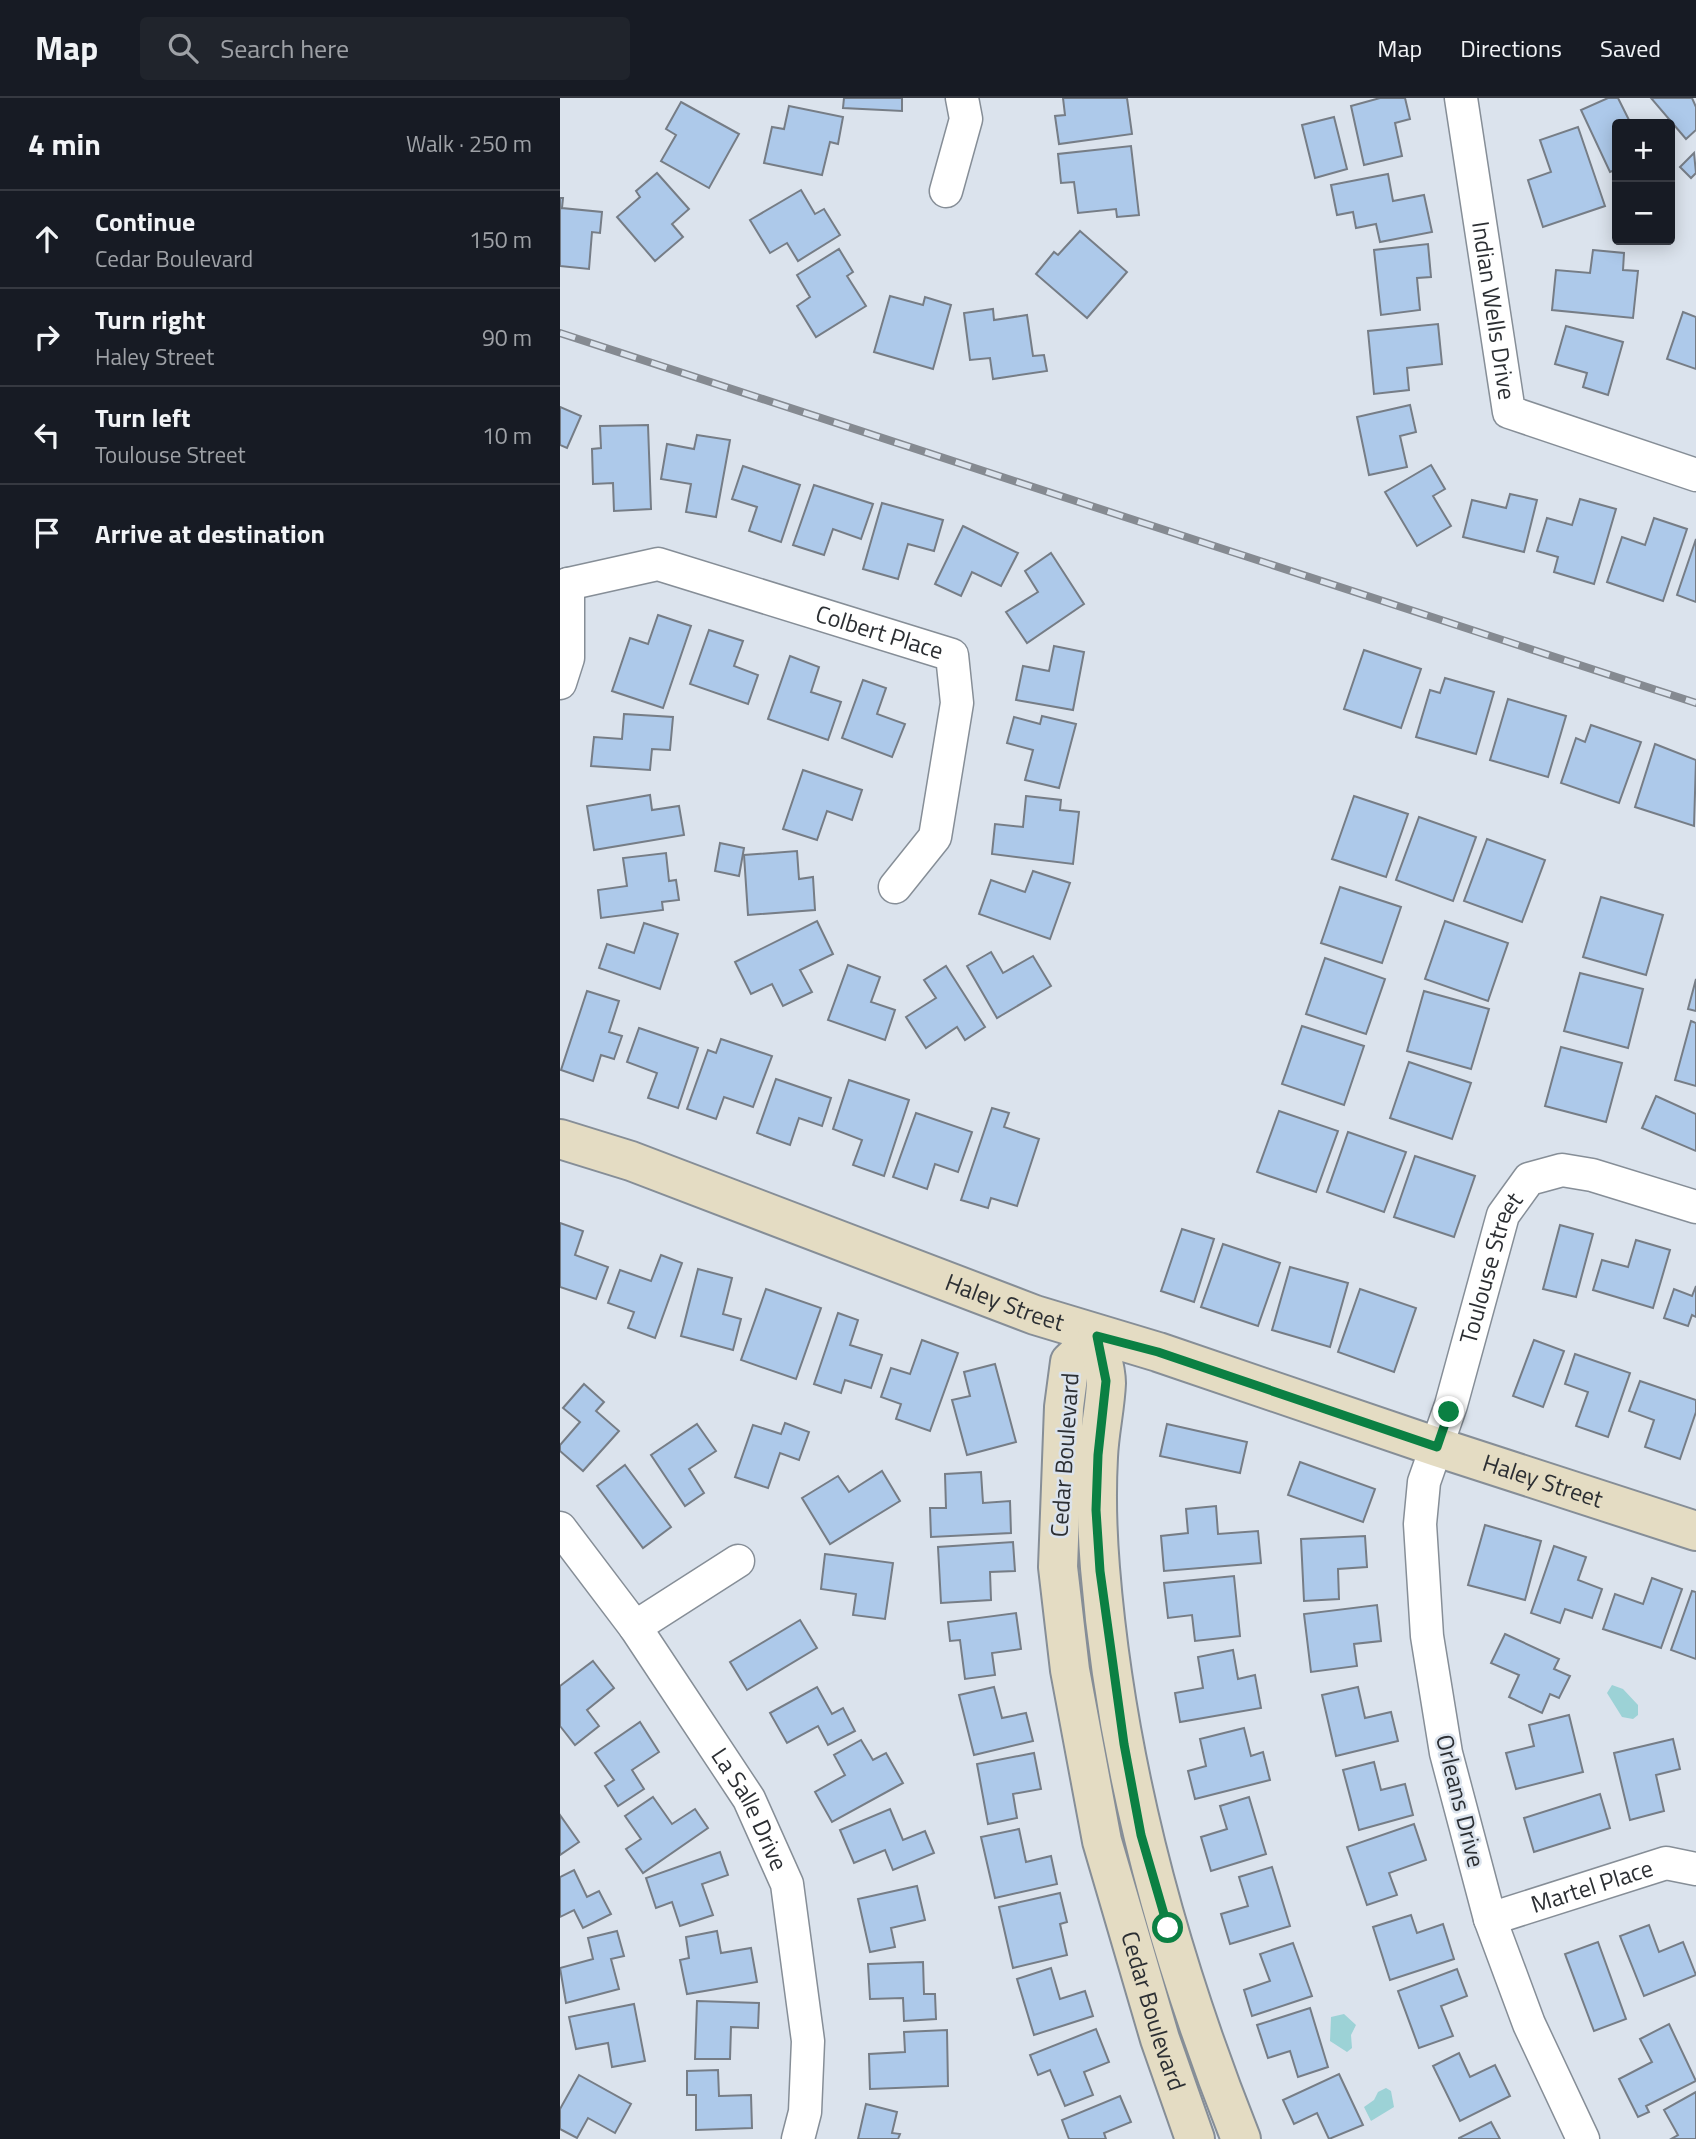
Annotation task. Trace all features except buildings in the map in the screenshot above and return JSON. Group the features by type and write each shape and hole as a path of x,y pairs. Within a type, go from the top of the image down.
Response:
{"street":[{"path":"946,191 966,118 962,98"},
{"name":"Indian Wells Drive","path":"1461,98 1509,412 1696,475"},
{"name":"Colbert Place","path":"564,578 657,564 952,655 957,703 935,837 895,887"},
{"path":"560,683 568,658 564,578"},
{"name":"Haley Street","path":"560,1139 631,1161 1097,1336 1158,1352 1696,1531"},
{"name":"Toulouse Street","path":"1437,1447 1503,1215 1529,1179 1562,1170 1592,1175 1696,1207"},
{"name":"Cedar Boulevard","path":"1097,1336 1070,1362 1064,1407 1058,1567 1070,1670 1102,1841 1156,2027 1195,2139"},
{"name":"Cedar Boulevard","path":"1097,1336 1106,1381 1098,1455 1099,1559 1124,1744 1141,1835 1168,1928 1199,2031 1241,2139"},
{"name":"Orleans Drive","path":"1437,1447 1424,1482 1420,1524 1427,1636 1447,1753 1490,1919 1529,2024 1583,2139"},
{"name":"La Salle Drive","path":"560,1528 635,1626 749,1799 787,1884 808,2041 805,2112 798,2139"},
{"path":"635,1626 738,1561"},
{"name":"Martel Place","path":"1490,1919 1666,1863 1696,1869"}],"water":[{"path":"1612,1685 1623,1689 1638,1705 1638,1715 1633,1719 1622,1717 1607,1693"},
{"path":"1344,2014 1356,2025 1351,2035 1352,2048 1347,2052 1330,2041 1331,2017"},
{"path":"1386,2088 1391,2091 1394,2107 1371,2121 1364,2107 1374,2100 1378,2092"}],"railway":[{"path":"560,333 1696,703"}],"route":[{"path":"1168,1928 1141,1835 1124,1744 1100,1571 1096,1510 1098,1455 1106,1381 1097,1336 1158,1352 1437,1447 1449,1412"}]}
